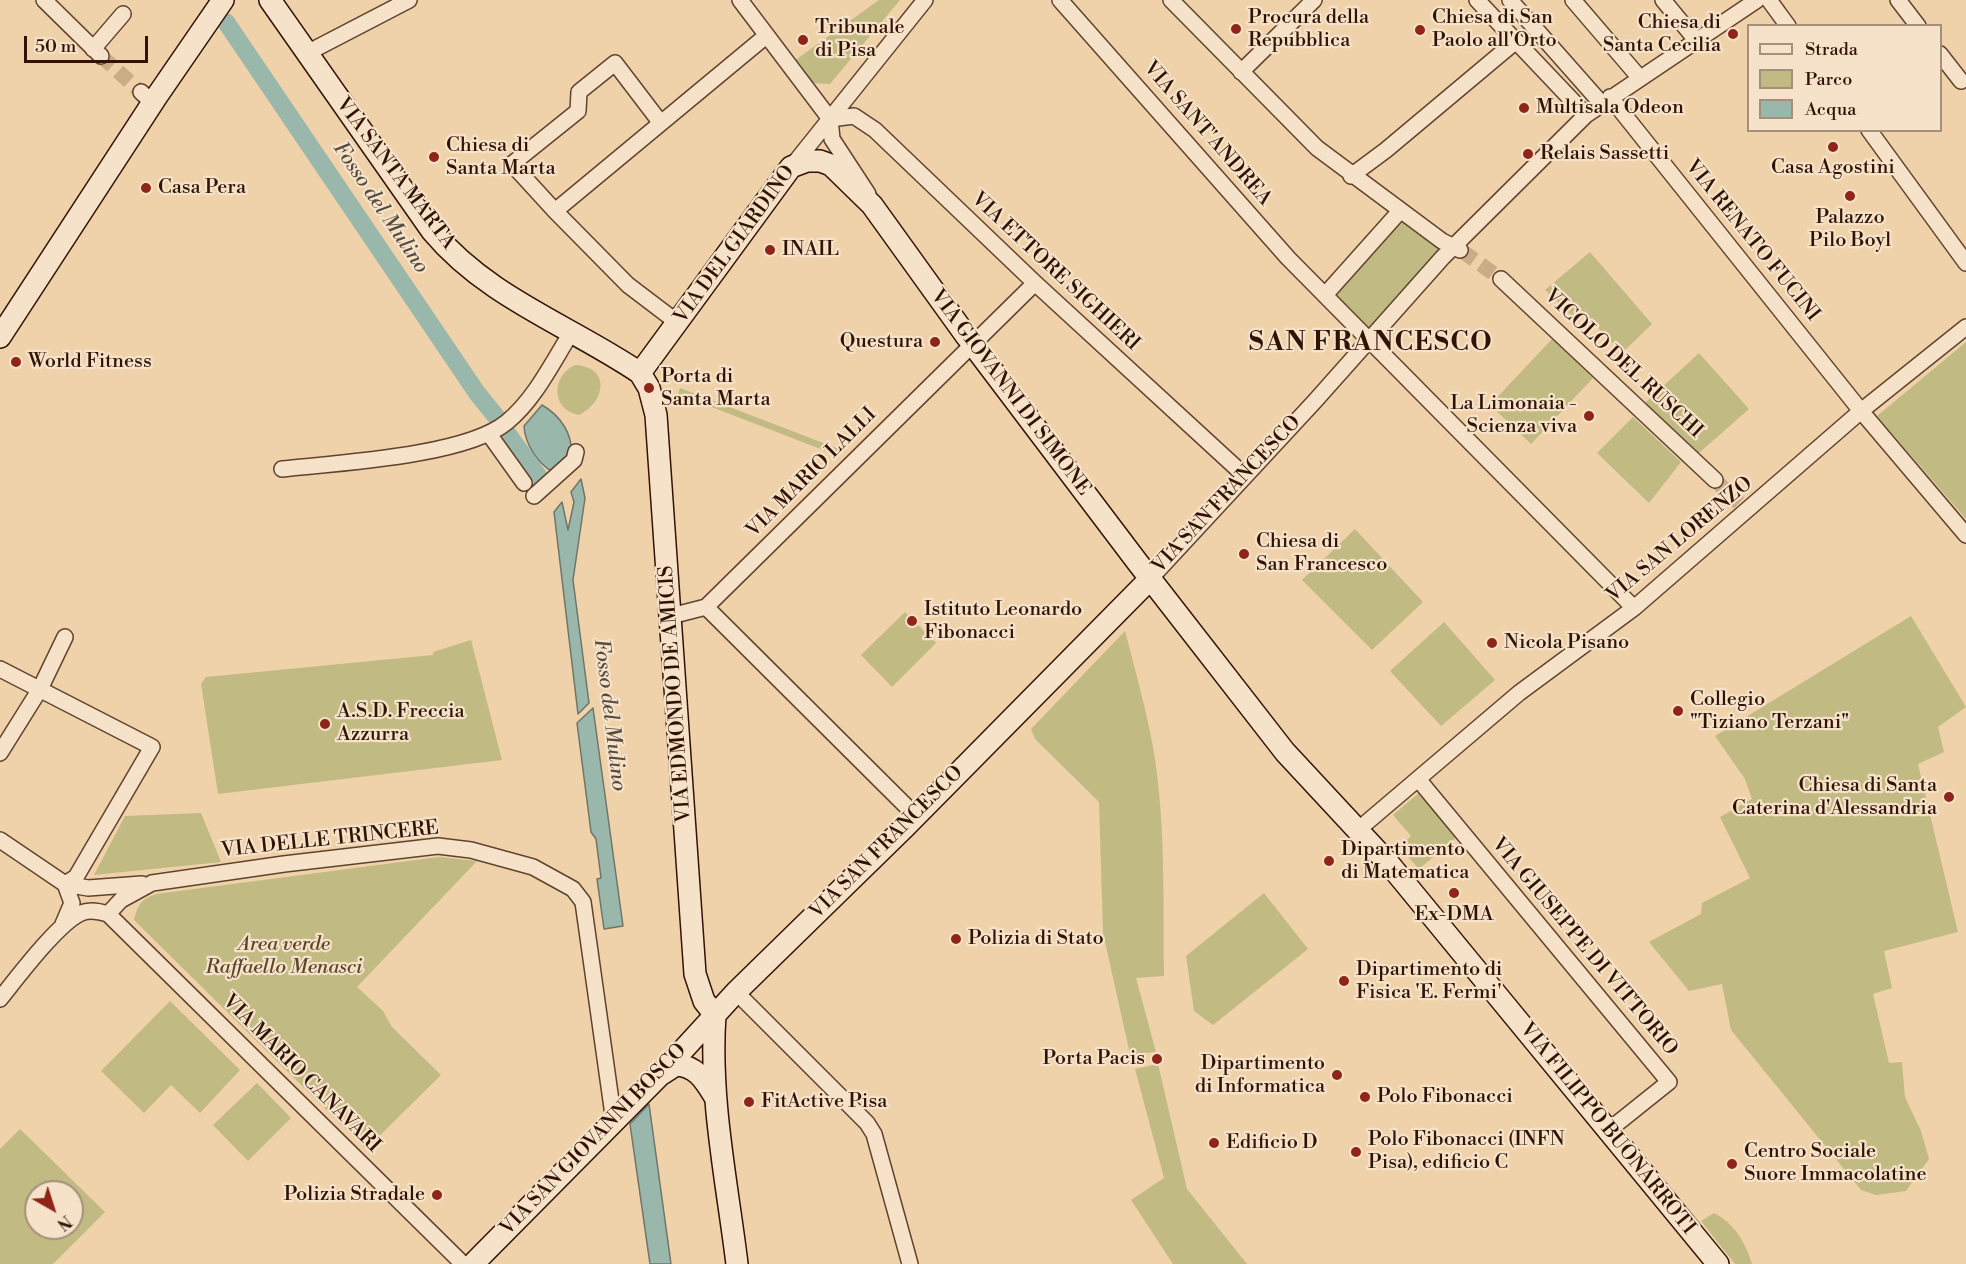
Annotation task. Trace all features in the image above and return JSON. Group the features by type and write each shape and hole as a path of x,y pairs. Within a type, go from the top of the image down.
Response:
{"street":[{"path":"44,0 97,52 123,14"},
{"path":"0,337 147,97 224,0"},
{"name":"VIA SANTA MARTA","path":"270,0 440,240 481,279 571,333 592,342 640,373"},
{"path":"307,53 409,0"},
{"path":"740,0 830,119"},
{"name":"VIA DEL GIARDINO","path":"640,373 791,167 925,0"},
{"name":"VIA SANT'ANDREA","path":"1060,0 1324,295 1634,608"},
{"path":"1171,0 1317,148 1351,176 1457,249"},
{"path":"1241,72 1314,0"},
{"path":"1477,0 1586,115"},
{"name":"VIA RENATO FUCINI","path":"1509,0 1606,100 1966,535"},
{"path":"1573,0 1639,78"},
{"path":"1663,0 1696,40"},
{"name":"VIA SAN FRANCESCO","path":"715,1015 1150,579 1369,339 1586,115 1757,0"},
{"path":"1769,0 1787,24"},
{"path":"1903,2 1917,24"},
{"path":"555,212 660,122 766,36"},
{"path":"1351,176 1386,150 1516,41"},
{"path":"1942,55 1961,81"},
{"path":"660,122 615,63 579,92 578,111 512,164 555,212 628,285 678,322"},
{"name":"VIA ETTORE SIGHIERI","path":"830,119 854,116 865,122 1035,283 1244,475"},
{"name":"VIA GIOVANNI DI SIMONE","path":"830,119 832,139 860,179 872,205"},
{"path":"1870,132 1966,263"},
{"name":"VIA GIOVANNI DI SIMONE","path":"791,167 807,161 820,161 831,165 872,205 973,344 1150,579"},
{"path":"1324,295 1400,211"},
{"name":"VICOLO DEL RUSCHI","path":"1501,279 1715,480"},
{"name":"VIA MARIO LALLI","path":"706,607 1035,283"},
{"name":"VIA SAN LORENZO","path":"1359,829 1519,693 1634,608 1743,507 1966,327"},
{"path":"282,469 398,455 476,440 492,432 515,414 538,385 571,333"},
{"name":"VIA EDMONDO DE AMICIS","path":"640,373 649,388 656,414 695,974 704,1001 715,1015"},
{"path":"492,432 524,483"},
{"path":"534,496 574,460 576,452"},
{"name":"VIA FILIPPO BUONARROTI","path":"1150,579 1285,752 1359,829 1405,882 1718,1264"},
{"path":"671,616 706,607 916,816"},
{"path":"0,753 40,689 65,637"},
{"path":"0,669 152,747 76,877 65,884"},
{"name":"VIA GIUSEPPE DI VITTORIO","path":"1418,779 1669,1082 1609,1130"},
{"path":"0,840 65,884 88,888 152,883"},
{"name":"VIA DELLE TRINCERE","path":"108,914 129,894 152,883 284,864 438,846 471,850 532,867 560,881 579,895 584,908 620,1116"},
{"path":"61,928 72,903 65,884"},
{"path":"0,999 61,928 83,912 108,914"},
{"name":"VIA MARIO CANAVARI","path":"108,914 463,1264"},
{"path":"736,992 867,1123 874,1134 910,1264"},
{"path":"715,1015 713,1043 716,1098 737,1264"},
{"name":"VIA SAN GIOVANNI BOSCO","path":"473,1264 620,1116 715,1015"},
{"path":"654,1081 676,1065 691,1068 703,1078 716,1098"}],"green space":[{"path":"879,0 900,0 830,84 811,83 794,61"},
{"path":"1400,211 1452,247 1369,339 1325,295"},
{"path":"1590,252 1652,324 1622,353 1580,309 1572,316 1545,290"},
{"path":"1552,339 1593,378 1531,444 1490,405"},
{"path":"1966,342 1966,519 1877,416"},
{"path":"1699,353 1749,409 1699,453 1645,403"},
{"path":"575,365 587,367 595,372 601,386 595,402 579,415 563,407 558,392 558,384 562,377"},
{"path":"680,388 839,449 836,455 678,394"},
{"path":"1633,417 1681,462 1649,503 1597,453"},
{"path":"1355,529 1423,602 1372,650 1302,580"},
{"path":"905,612 936,643 892,687 861,655"},
{"path":"1911,616 1966,707 1938,727 1944,752 1918,764 1958,932 1884,951 1892,988 1873,994 1889,1063 1902,1062 1905,1097 1921,1131 1929,1159 1906,1191 1876,1195 1861,1190 1731,1030 1722,984 1689,991 1649,942 1701,914 1702,903 1750,878 1720,817 1752,799 1745,779 1715,736"},
{"path":"1444,622 1495,680 1441,726 1390,671"},
{"path":"1125,631 1153,747 1160,804 1164,890 1164,976 1136,978 1156,1052 1130,1054 1103,933 1099,802 1035,739 1031,729"},
{"name":"A.S.D. Freccia Azzurra","path":"471,640 502,760 218,794 201,684 206,677 433,655 433,652"},
{"path":"1420,792 1458,836 1419,869 1399,847 1411,836 1393,815"},
{"path":"201,813 221,862 94,875 125,816"},
{"name":"Area verde Raffaello Menasci","path":"439,857 477,861 357,987 383,1011 392,1027 441,1075 366,1149 134,920 141,903 156,894"},
{"path":"1264,893 1308,949 1213,1025 1194,1011 1186,956"},
{"path":"170,1001 240,1070 200,1113 171,1085 144,1113 101,1071"},
{"path":"1158,1064 1187,1189 1247,1264 1173,1264 1131,1200 1164,1178 1135,1069"},
{"path":"257,1083 291,1118 248,1161 213,1125"},
{"path":"20,1129 72,1180 24,1180 24,1240 77,1240 53,1264 0,1264 0,1149"},
{"path":"84,1191 105,1212 84,1233"},
{"path":"1714,1213 1728,1222 1738,1234 1752,1264 1735,1264 1701,1221"}],"water":[{"path":"542,405 549,409 565,427 570,442 571,458 551,471 533,452 524,426"},
{"path":"581,479 585,498 573,580 589,703 578,714 554,512 562,502 568,530 574,502 571,492"},
{"path":"593,708 623,926 604,929 597,879 601,878 596,839 591,832 577,723"},
{"path":"649,1104 671,1264 650,1264 630,1124"}],"waterway":[{"name":"Fosso del Mulino","path":"226,22 477,393 498,419"},
{"name":"Fosso del Mulino","path":"507,433 544,484"}],"tunnel":[{"path":"101,56 141,92"},
{"path":"1462,251 1501,279"},
{"path":"1715,480 1739,503"}],"place":[{"name":"Procura della Repubblica","path":"1236,29"},
{"name":"Chiesa di San Paolo all'Orto","path":"1420,30"},
{"name":"Chiesa di Santa Cecilia","path":"1733,34"},
{"name":"Tribunale di Pisa","path":"803,40"},
{"name":"Multisala Odeon","path":"1524,108"},
{"name":"Casa Agostini","path":"1833,147"},
{"name":"Relais Sassetti","path":"1528,154"},
{"name":"Chiesa di Santa Marta","path":"434,157"},
{"name":"Casa Pera","path":"146,188"},
{"name":"Palazzo Pilo Boyl","path":"1850,196"},
{"name":"INAIL","path":"770,250"},
{"name":"Questura","path":"935,342"},
{"name":"World Fitness","path":"16,362"},
{"name":"Porta di Santa Marta","path":"649,388"},
{"name":"La Limonaia - Scienza viva","path":"1589,416"},
{"name":"Chiesa di San Francesco","path":"1244,554"},
{"name":"Istituto Leonardo Fibonacci","path":"912,621"},
{"name":"Nicola Pisano","path":"1492,643"},
{"name":"Collegio \"Tiziano Terzani\"","path":"1678,711"},
{"name":"A.S.D. Freccia Azzurra","path":"325,724"},
{"name":"Chiesa di Santa Caterina d'Alessandria","path":"1949,797"},
{"name":"Dipartimento di Matematica","path":"1329,861"},
{"name":"Ex-DMA","path":"1454,893"},
{"name":"Polizia di Stato","path":"956,939"},
{"name":"Dipartimento di Fisica 'E. Fermi'","path":"1344,981"},
{"name":"Porta Pacis","path":"1157,1059"},
{"name":"Dipartimento di Informatica","path":"1337,1075"},
{"name":"Polo Fibonacci","path":"1365,1097"},
{"name":"FitActive Pisa","path":"749,1102"},
{"name":"Edificio D","path":"1214,1143"},
{"name":"Polo Fibonacci (INFN Pisa), edificio C","path":"1356,1152"},
{"name":"Centro Sociale Suore Immacolatine","path":"1732,1164"},
{"name":"Polizia Stradale","path":"437,1195"}],"district":[{"name":"SAN FRANCESCO","path":"1371,344"}]}
